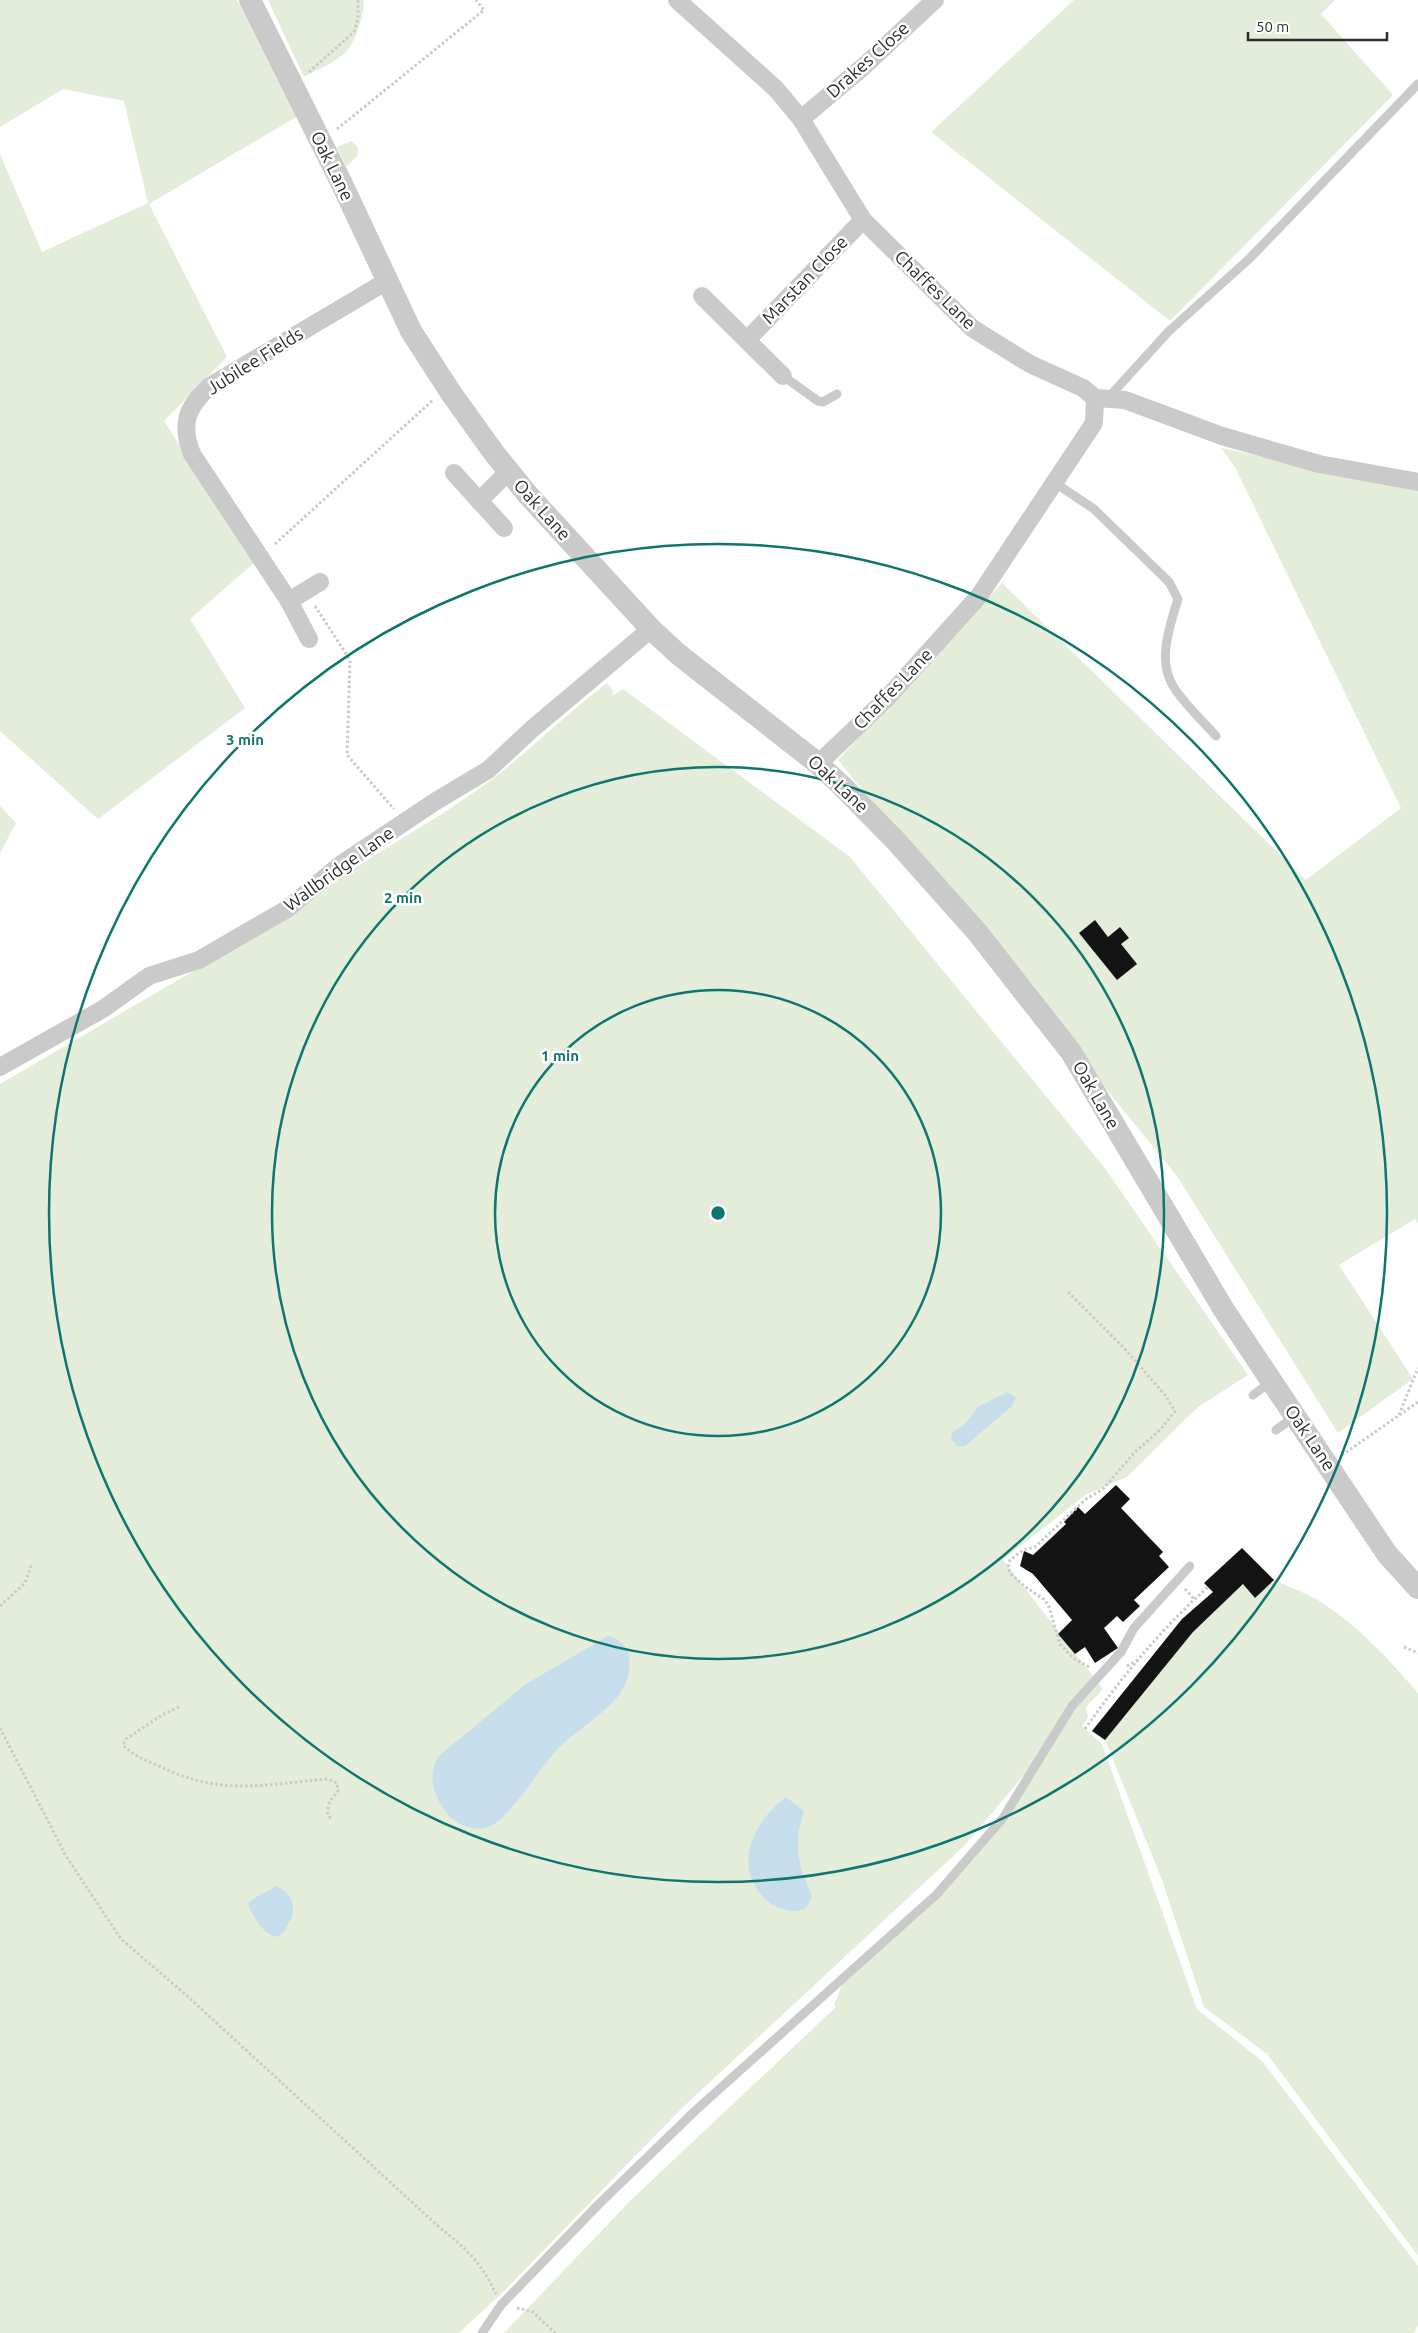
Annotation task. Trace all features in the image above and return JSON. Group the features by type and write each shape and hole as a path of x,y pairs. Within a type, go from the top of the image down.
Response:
{"street":[{"name":"Oak Lane","path":"250,0 412,331 447,388 508,472 651,629 678,654 818,764 875,819 977,932 1071,1052 1224,1310 1387,1554 1418,1588"},
{"name":"Chaffes Lane","path":"677,0 776,89 801,119 863,220 972,328 1030,364 1102,398 1094,423 979,596 887,698 818,764"},
{"name":"Drakes Close","path":"801,119 863,67 935,0"},
{"name":"Marstan Close","path":"747,340 863,220"},
{"name":"Jubilee Fields","path":"309,639 289,601 192,454 185,429 194,401 210,386 387,281"},
{"path":"702,296 783,376"},
{"path":"1102,398 1125,400 1222,436 1319,464 1418,482"},
{"path":"479,501 508,472"},
{"path":"454,473 504,528"},
{"path":"289,601 313,586"},
{"name":"Wallbridge Lane","path":"0,1066 103,1009 149,976 199,960 287,909 340,865 488,770 532,729 651,629"}],"lane":[{"path":"1102,398 1169,331 1249,259 1418,84"},
{"path":"783,376 818,401 828,400 837,394"},
{"path":"1055,483 1094,509 1169,582 1178,599 1167,636 1165,662 1167,669 1172,685 1216,736"},
{"path":"1253,1395 1272,1381"},
{"path":"1276,1430 1295,1416"},
{"path":"482,2333 501,2305 599,2204 696,2110 937,1894 1003,1818 1072,1706 1121,1652 1134,1628 1190,1566"}],"path":[{"path":"292,85 354,32 358,19 358,0"},
{"path":"321,142 484,10 476,0"},
{"path":"279,551 274,543 447,388"},
{"path":"313,586 350,660 347,755 405,822"},
{"path":"1068,1292 1124,1348 1165,1395 1175,1411 1161,1430 1135,1452 1103,1488 1086,1499 1035,1547 1023,1550 1010,1560 1008,1567 1010,1573 1024,1586 1045,1600 1052,1615 1056,1635 1065,1652 1083,1665 1092,1668 1107,1668"},
{"path":"1398,1416 1418,1368"},
{"path":"1328,1465 1418,1402"},
{"path":"0,1606 25,1583 32,1563"},
{"path":"1085,1729 1111,1691 1166,1628 1208,1587"},
{"path":"1404,1647 1418,1653"},
{"path":"179,1707 162,1715 126,1739 123,1745 129,1752 175,1774 217,1785 264,1786 328,1779 337,1783 338,1791 330,1801 327,1810 331,1820"},
{"path":"0,1728 66,1856 122,1939 470,2253 485,2271 501,2305 533,2312 555,2333"}],"green space":[{"path":"0,0 237,0 298,116 149,204 227,357 164,421 255,562 190,619 245,708 98,819 0,731 0,154 42,252 148,203 124,101 63,89 0,127"},
{"path":"268,0 364,0 359,27 350,47 332,62 304,77"},
{"path":"1074,0 1335,0 1321,14 1393,95 1170,321 931,132"},
{"path":"351,141 357,146 358,155 346,167 337,147"},
{"path":"1221,448 1418,490 1418,1224 1415,1219 1339,1265 1413,1379 1338,1433 1177,1176 838,760 1002,583 1306,880 1401,808 1235,467","holes":["1095,921 1108,937 1120,927 1129,938 1121,944 1079,933"]},
{"path":"607,683 613,691 612,696 623,689 850,857 1104,1167 1248,1375 1198,1407 1127,1477 1085,1495 1003,1560 1103,1689 1086,1707 1088,1717 1082,1726 1102,1744 1197,2009 1262,2061 1418,2266 1418,2325 1414,2333 504,2333 631,2200 836,2007 834,2005 842,1985 943,1894 1004,1823 1055,1738 964,1846 682,2108 503,2292 459,2333 0,2333 0,1084 298,910 343,876 487,783"},
{"path":"0,806 16,823 0,853"},
{"path":"1274,1580 1316,1599 1345,1619 1383,1654 1418,1693 1418,2256 1267,2054 1204,2007 1162,1880 1105,1740 1193,1632 1243,1584 1255,1598"}],"water":[{"path":"1007,1392 1016,1397 1012,1406 965,1446 958,1447 951,1439 952,1433 965,1424 978,1407"},
{"path":"608,1636 621,1642 629,1655 629,1671 624,1686 616,1698 605,1710 555,1752 513,1806 495,1823 488,1827 472,1828 459,1823 447,1814 434,1790 432,1778 436,1760 440,1755 526,1684"},
{"path":"786,1797 804,1811 798,1833 798,1851 801,1869 812,1896 807,1907 797,1911 780,1908 765,1899 755,1885 749,1869 750,1848 758,1828 770,1811"},
{"path":"276,1886 290,1897 293,1908 291,1919 285,1930 277,1937 272,1936 261,1927 248,1904 253,1899"}],"building":[{"path":"1095,920 1108,937 1120,927 1129,938 1121,944 1137,964 1117,980 1079,933"},
{"path":"1116,1485 1130,1499 1121,1508 1163,1552 1159,1556 1169,1567 1134,1600 1140,1606 1123,1622 1117,1616 1104,1628 1118,1648 1095,1663 1085,1647 1075,1654 1058,1634 1072,1620 1033,1574 1020,1566 1024,1551 1033,1555 1066,1524 1064,1522 1078,1507 1085,1514"},
{"path":"1242,1548 1274,1580 1255,1598 1243,1584 1193,1632 1105,1740 1092,1731 1182,1619 1213,1592 1204,1583"}]}
